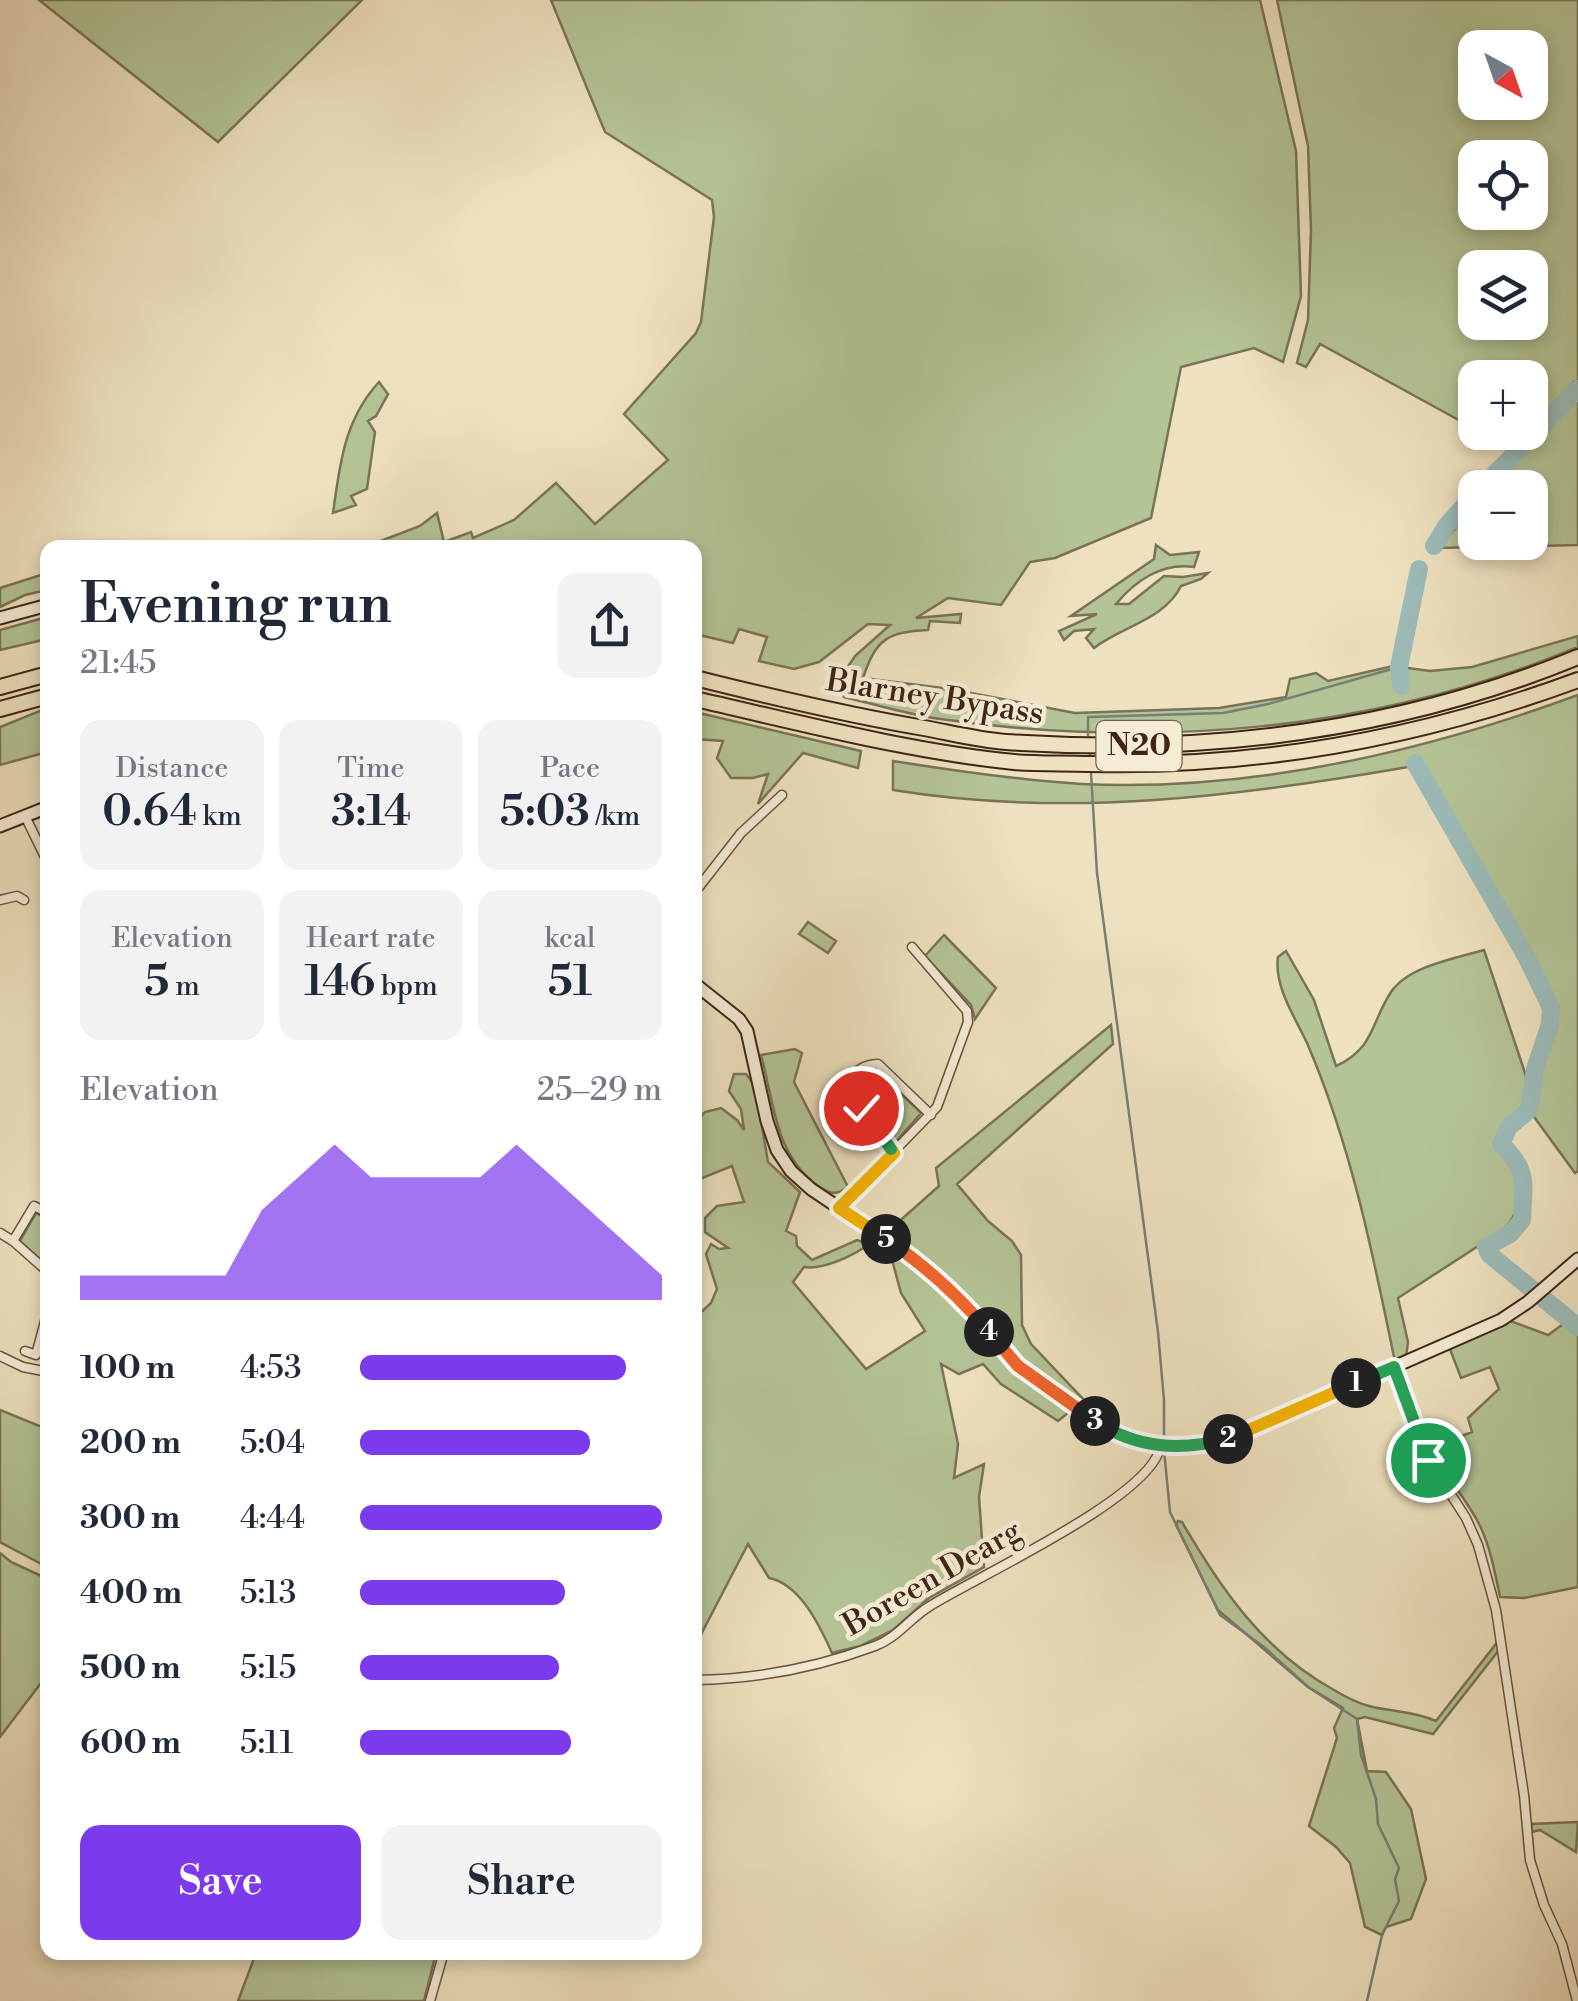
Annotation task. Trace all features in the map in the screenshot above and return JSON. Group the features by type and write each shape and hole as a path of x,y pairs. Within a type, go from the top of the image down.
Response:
{"highway":[{"name":"Blarney Bypass","path":"702,680 863,717 1003,742 1158,747 1314,732 1450,701 1578,657"},
{"path":"0,687 40,676"},
{"name":"Blarney Bypass","path":"702,701 852,736 1015,762 1169,766 1336,747 1463,718 1578,680"},
{"path":"0,709 40,697"},
{"path":"0,717 40,697"}],"street":[{"path":"0,618 40,607"},
{"path":"702,883 741,832 782,795"},
{"path":"0,826 40,810"},
{"path":"25,816 40,847"},
{"path":"0,900 17,896 24,900"},
{"path":"839,1208 931,1115 968,1016 912,947"},
{"path":"702,990 739,1019 747,1031 777,1150 791,1171 921,1263 958,1295 1002,1348 1038,1381 1121,1437 1164,1447 1205,1444 1241,1435 1501,1320 1578,1260"},
{"path":"894,1153 880,1139 854,1094 862,1068 878,1064 931,1115"},
{"path":"13,1241 34,1206 40,1209"},
{"path":"0,1233 40,1265"},
{"path":"25,1351 36,1355 40,1340"},
{"path":"0,1356 40,1370"},
{"path":"1394,1367 1428,1460 1466,1518 1478,1545 1496,1610 1530,1860 1562,1944 1577,2001"},
{"name":"Boreen Dearg","path":"702,1680 740,1680 820,1666 884,1642 926,1608 1094,1514 1151,1465 1164,1447"},
{"path":"430,2001 442,1960"}],"green space":[{"path":"39,0 362,0 218,142"},
{"path":"551,0 1260,0 1296,151 1301,296 1283,362 1254,348 1181,367 1151,518 1055,558 1030,562 1001,605 948,598 916,618 961,614 960,623 930,621 928,630 885,640 873,654 863,678 950,689 1075,713 1219,708 1286,697 1290,679 1316,673 1328,681 1393,666 1430,671 1472,667 1578,636 1578,647 1501,676 1342,715 1179,732 1015,728 933,718 844,697 841,677 855,656 890,625 868,624 819,662 794,669 759,661 767,637 739,629 733,643 702,636 702,540 449,540 471,532 473,538 514,520 556,483 595,524 668,460 624,414 696,333 701,322 714,217 712,200 605,132"},
{"path":"1277,0 1578,0 1578,545 1548,546 1548,470 1503,470 1519,450 1548,450 1548,414 1575,381 1548,409 1548,360 1458,360 1458,420 1320,344 1306,367 1297,363 1308,320 1308,146"},
{"path":"379,382 388,394 376,416 368,421 375,432 367,489 351,496 356,505 333,513 341,460 351,427"},
{"path":"437,513 444,540 383,540 420,526"},
{"path":"1458,525 1458,548 1439,548"},
{"path":"1156,545 1170,555 1199,552 1194,567 1160,570 1116,604 1129,604 1164,576 1208,573 1181,586 1174,598 1153,615 1094,648 1086,638 1094,629 1074,631 1064,640 1059,631 1097,614 1071,616 1154,559"},
{"path":"40,575 40,592 0,607 0,588"},
{"path":"40,619 40,641 0,650 0,630"},
{"path":"1578,695 1578,1171 1575,1173 1532,1114 1531,1098 1509,1120 1499,1139 1498,1146 1512,1165 1518,1187 1511,1220 1503,1230 1398,1298 1408,1342 1406,1357 1395,1362 1348,1160 1323,1082 1282,991 1278,957 1286,951 1314,1000 1336,1066 1365,1043 1384,1003 1399,983 1434,964 1484,950 1532,1094 1551,1008 1417,761 1409,762 1408,767 1279,787 1087,803 958,798 893,790 893,761 1081,784 1208,782 1271,775 1396,751"},
{"path":"40,711 40,754 0,765 0,727"},
{"path":"702,714 861,751 858,768 803,753 758,804 768,774 731,778 717,758 723,741 702,740"},
{"path":"808,922 836,941 828,953 799,934"},
{"path":"944,935 996,988 975,1019 971,1005 925,956"},
{"path":"1111,1025 1113,1044 957,1184 1021,1255 1022,1325 1031,1344 1084,1400 1058,1421 1001,1384 983,1364 959,1374 941,1364 958,1444 954,1478 984,1464 979,1497 984,1567 929,1598 893,1630 860,1646 832,1653 808,1608 790,1588 769,1578 748,1544 702,1633 702,1311 717,1289 706,1254 711,1244 719,1249 728,1248 705,1232 705,1218 717,1206 744,1202 732,1166 702,1178 702,1115 721,1108 744,1130 741,1109 729,1091 734,1074 746,1074 755,1086 768,1162 800,1192 786,1231 796,1236 797,1246 812,1260 857,1240 869,1244 838,1261 804,1267 793,1282 866,1369 925,1331 901,1293 885,1234 939,1186 936,1168"},
{"path":"795,1049 802,1053 794,1082 848,1187 839,1192 823,1189 801,1170 777,1124 761,1055"},
{"path":"876,1069 921,1113 893,1145 888,1144 862,1102 859,1080"},
{"path":"36,1213 40,1215 40,1260 20,1241"},
{"path":"1573,1317 1578,1320 1578,1587 1524,1598 1500,1597 1481,1528 1431,1448 1472,1432 1468,1418 1499,1389 1490,1367 1461,1378 1450,1349 1508,1320 1548,1335"},
{"path":"0,1410 40,1426 40,1563 0,1542"},
{"path":"1178,1521 1229,1595 1265,1638 1309,1675 1360,1703 1436,1721 1499,1640 1499,1650 1433,1734 1365,1717 1357,1719 1367,1771 1386,1772 1411,1809 1426,1879 1411,1919 1386,1927 1382,1935 1365,1927 1350,1863 1309,1826 1337,1738 1334,1728 1343,1708 1308,1687 1218,1610 1176,1525"},
{"path":"0,1553 40,1575 40,1684 0,1737"},
{"path":"1578,1822 1576,1852 1540,1830 1532,1832 1531,1824"},
{"path":"253,1960 434,1960 424,2001 238,2001"}],"waterway":[{"path":"1499,470 1578,389"},
{"path":"1434,546 1458,513"},
{"path":"1401,686 1399,667 1419,569"},
{"path":"1088,735 1088,717 1223,713 1399,667"},
{"path":"1415,763 1527,958 1551,1008 1529,1110 1509,1127 1501,1144 1521,1171 1522,1220 1510,1234 1486,1247 1489,1254 1578,1327"},
{"path":"1091,773 1097,873 1158,1332 1164,1442"},
{"path":"1164,1450 1170,1512 1220,1615 1264,1647 1308,1687 1357,1719 1361,1755 1376,1799 1378,1824 1399,1868 1395,1879 1399,1901 1382,1935 1367,2001"}],"route":[{"path":"861,1108 880,1139 894,1153 839,1208 921,1263 958,1295 1018,1366 1102,1426 1121,1437 1160,1447 1205,1444 1241,1435 1394,1367 1428,1460"}]}
